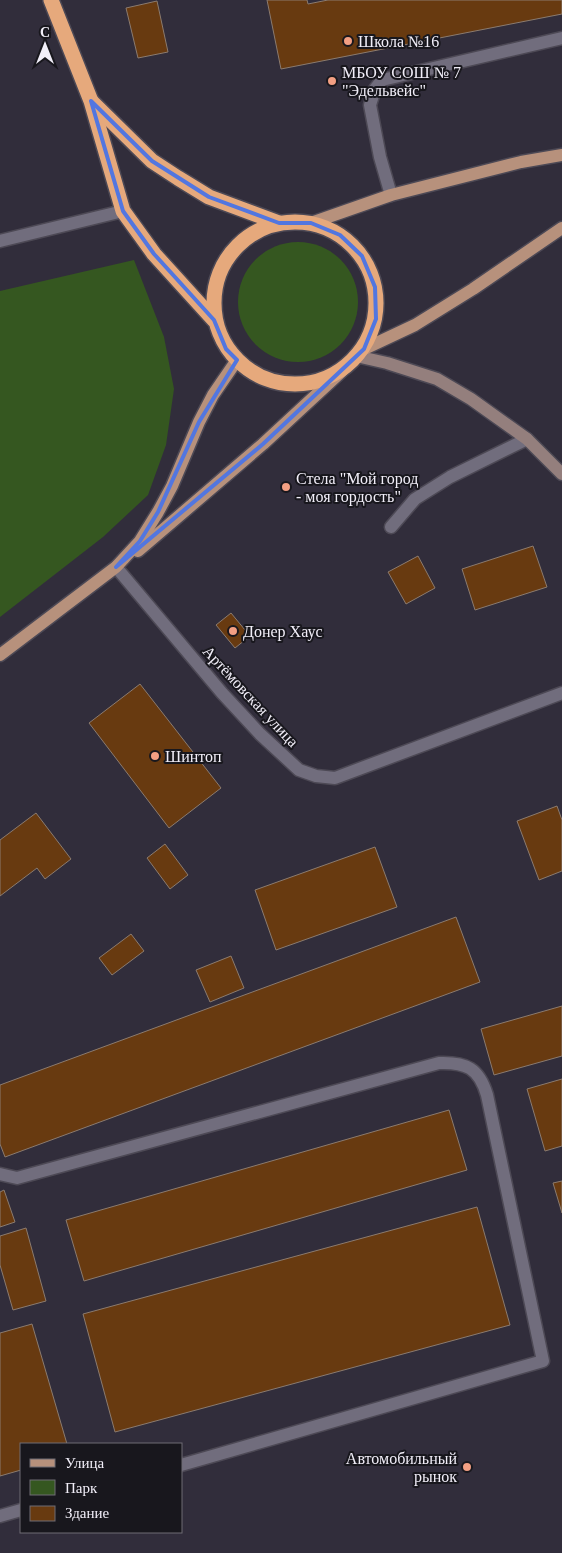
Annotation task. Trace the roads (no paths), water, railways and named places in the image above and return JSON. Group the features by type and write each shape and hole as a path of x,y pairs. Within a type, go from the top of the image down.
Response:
{"highway":[{"path":"52,0 91,101 123,211 154,254 214,320 226,349 249,372 278,384 311,384 342,371 360,352 376,319 375,287 362,256 340,235 312,223 279,223 209,197 152,161 91,101"},
{"path":"214,320 214,288 226,258 248,235 279,223"}],"main road":[{"path":"312,223 391,195 521,162 562,155"},
{"path":"360,352 415,325 473,289 562,228"},
{"path":"360,352 437,379 471,399 527,439 562,474"},
{"path":"0,656 116,567 140,541 158,512 213,395 237,360"},
{"path":"116,567 123,564 263,444 342,371"}],"street":[{"path":"391,195 380,157 370,104 375,88 382,80 562,38"},
{"path":"0,241 123,211"},
{"path":"391,528 415,499 450,477 527,439"},
{"name":"Артёмовская улица","path":"116,567 222,693 260,734 299,770 316,776 335,778 562,693"},
{"path":"0,1174 17,1178 439,1063 462,1064 479,1076 487,1095 543,1361 182,1465"},
{"path":"0,1516 20,1510"}],"place":[{"name":"Школа №16","path":"348,41"},
{"name":"МБОУ СОШ № 7 \"Эдельвейс\"","path":"332,81"},
{"name":"Стела \"Мой город - моя гордость\"","path":"286,487"},
{"name":"Донер Хаус","path":"233,631"},
{"name":"Шинтоп","path":"155,756"},
{"name":"Автомобильный рынок","path":"467,1467"}]}
